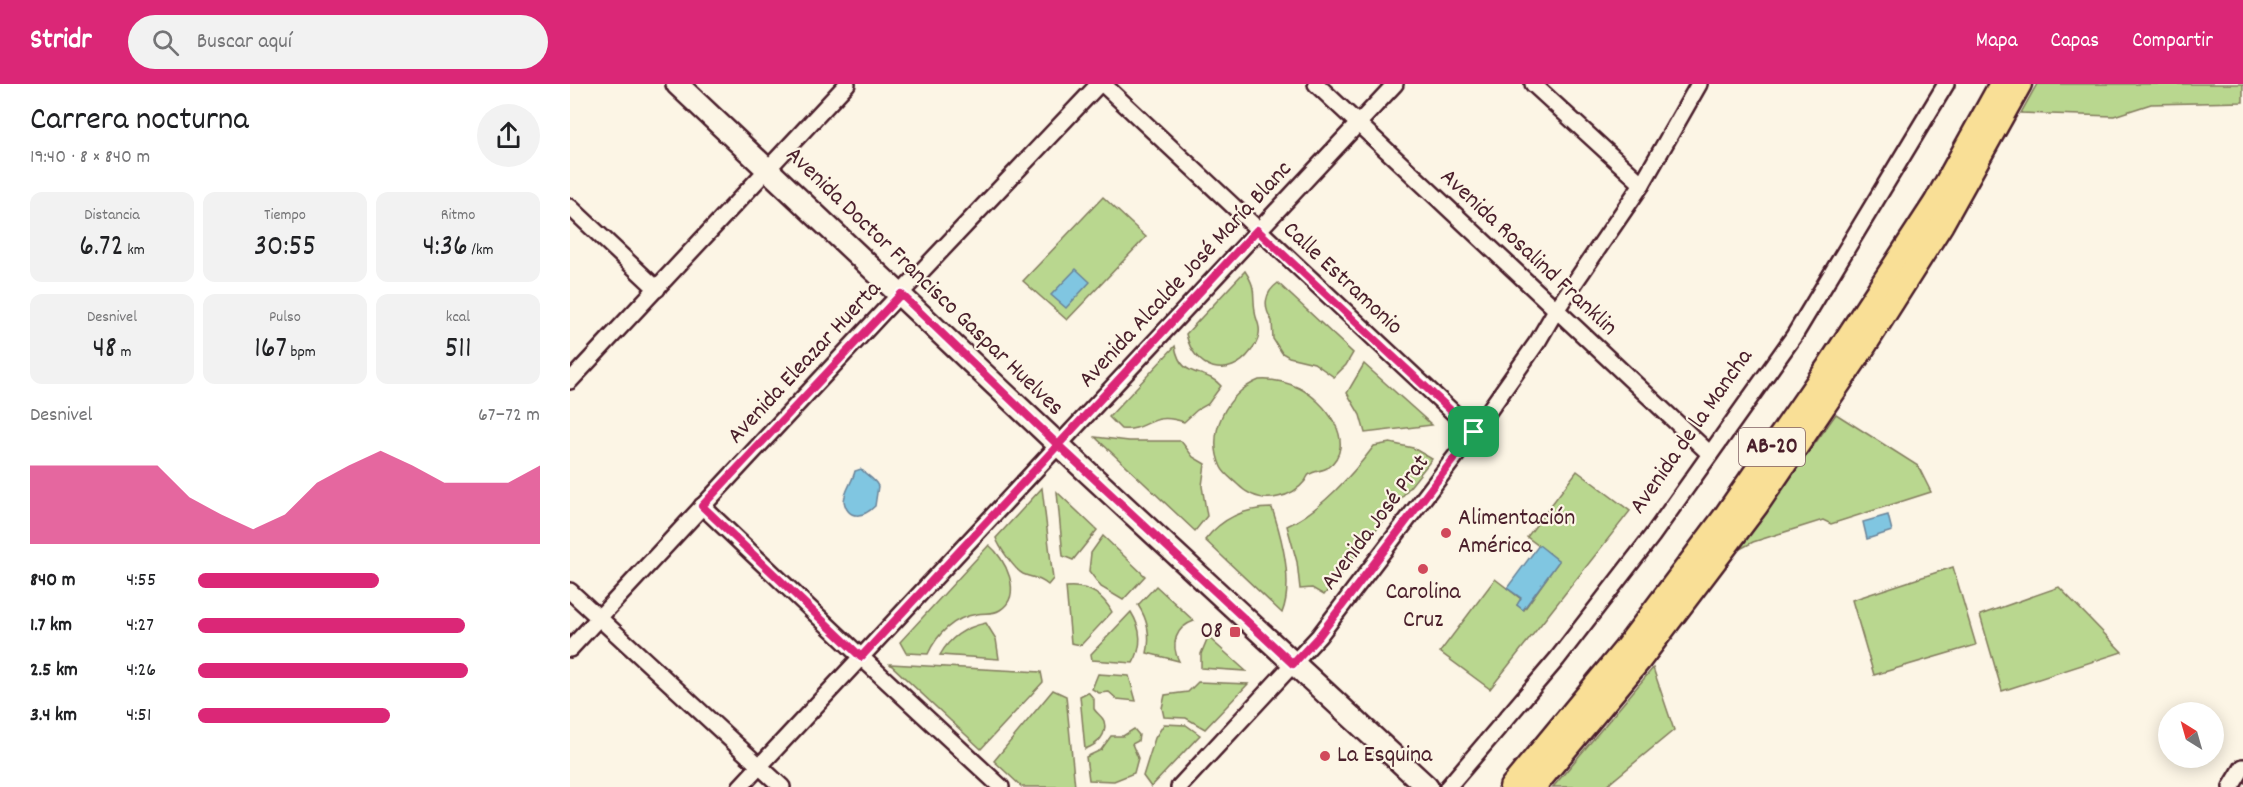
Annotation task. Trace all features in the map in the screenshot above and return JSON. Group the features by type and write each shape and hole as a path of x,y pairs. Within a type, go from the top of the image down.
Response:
{"main road":[{"name":"AB-20","path":"1511,787 1624,649 1725,516 1815,386 1935,203 2001,84"},
{"name":"AB-20","path":"1534,787 1639,661 1757,506 1868,340 1968,180 2020,84"}],"street":[{"name":"Avenida Doctor Francisco Gaspar Huelves","path":"677,84 1058,445 1427,787"},
{"path":"570,381 847,84"},
{"name":"Calle Estramonio","path":"1101,84 1474,432"},
{"name":"Avenida Eleazar Huerta","path":"570,649 901,294 1101,84"},
{"name":"Avenida Rosalind Franklin","path":"1316,84 1710,454"},
{"name":"Avenida Alcalde José María Blanc","path":"740,787 1395,84"},
{"path":"1533,84 1642,184"},
{"name":"Avenida José Prat","path":"1179,787 1319,636 1474,432 1538,341 1642,184 1699,84"},
{"name":"Avenida de la Mancha","path":"1448,787 1557,660 1652,536 1794,336 1946,84"},
{"path":"570,207 657,289"},
{"path":"702,506 1001,787"},
{"path":"570,591 782,787"},
{"path":"2231,787 2243,767"}],"green space":[{"path":"2037,84 2243,84 2243,102 2151,104 2114,116 2021,113"},
{"path":"1103,197 1146,237 1067,320 1023,281"},
{"path":"1245,271 1253,287 1255,314 1259,328 1257,341 1253,349 1233,366 1213,367 1196,356 1186,334"},
{"path":"1278,283 1353,353 1346,365 1334,377 1314,363 1282,353 1273,339 1272,321 1267,311 1266,300 1270,291"},
{"path":"1175,346 1182,364 1194,372 1215,380 1221,386 1208,404 1184,422 1164,418 1138,427 1121,429 1109,417"},
{"path":"1364,364 1432,425 1365,433 1360,415 1347,393"},
{"path":"1259,380 1284,383 1309,394 1328,412 1339,435 1340,447 1336,458 1327,468 1309,475 1293,492 1272,498 1255,496 1241,488 1222,470 1217,454 1216,441 1222,416 1237,394"},
{"path":"1836,414 1918,466 1931,492 1831,524 1823,520 1753,542 1740,549"},
{"path":"1095,437 1129,441 1181,441 1193,457 1205,464 1202,486 1207,516 1195,531"},
{"path":"1390,443 1413,448 1432,459 1324,595 1312,588 1300,589 1297,562 1287,526 1323,502 1346,480 1374,446"},
{"path":"1577,471 1630,511 1490,689 1440,652 1495,579 1521,599 1517,605 1524,610 1559,561 1527,537"},
{"path":"1042,488 1053,579 1048,585 1020,572 1000,547 996,538"},
{"path":"1057,492 1097,530 1073,560 1063,556"},
{"path":"1272,508 1283,546 1287,575 1282,613 1205,540 1226,520 1234,516 1252,510"},
{"path":"1103,536 1145,576 1123,600 1101,587 1089,571 1091,553"},
{"path":"989,545 1006,567 1011,586 1011,595 1007,603 997,612 980,613 954,623 941,633 928,654 906,653 900,642"},
{"path":"1953,567 1976,645 1874,675 1852,600"},
{"path":"1156,586 1194,621 1183,627 1176,637 1175,648 1179,661 1147,653 1148,628 1138,605"},
{"path":"1066,587 1081,587 1099,595 1112,612 1081,645 1071,643"},
{"path":"2059,587 2122,652 2002,691 1980,615"},
{"path":"1131,612 1140,637 1133,663 1092,660 1091,654"},
{"path":"986,623 996,639 999,659 940,655 959,634"},
{"path":"1208,637 1246,671 1201,668 1201,654"},
{"path":"890,664 1041,672 1043,682 981,749"},
{"path":"1653,668 1674,730 1605,787 1553,787"},
{"path":"1098,674 1129,676 1136,701 1117,699 1109,692 1099,693 1092,689"},
{"path":"1198,682 1248,684 1205,729 1186,718 1164,717 1162,708 1165,695 1188,692"},
{"path":"1053,690 1066,696 1075,787 1022,787 994,761"},
{"path":"1088,692 1094,699 1094,709 1103,719 1105,726 1100,739 1085,749 1080,696"},
{"path":"1164,724 1186,725 1200,735 1151,787 1143,776 1155,738"},
{"path":"1134,729 1139,735 1138,741 1132,744 1138,758 1134,773 1114,781 1089,780 1086,757 1101,750 1111,736 1123,736"}],"water":[{"path":"1076,269 1090,282 1066,308 1051,295"},
{"path":"861,469 878,486 875,506 866,513 857,515 849,512 844,501 855,471"},
{"path":"1888,515 1892,531 1867,539 1863,522"},
{"path":"1539,545 1559,561 1523,610 1517,605 1521,598 1507,588"}],"place":[{"name":"Alimentación América","path":"1446,533"},
{"name":"Carolina Cruz","path":"1423,569"},
{"name":"08","path":"1235,632"},
{"name":"La Esquina","path":"1325,756"}],"route":[{"path":"1474,432 1257,230 1058,445 901,294 702,506 861,657 1058,445 1293,664 1319,636 1474,432"}]}
